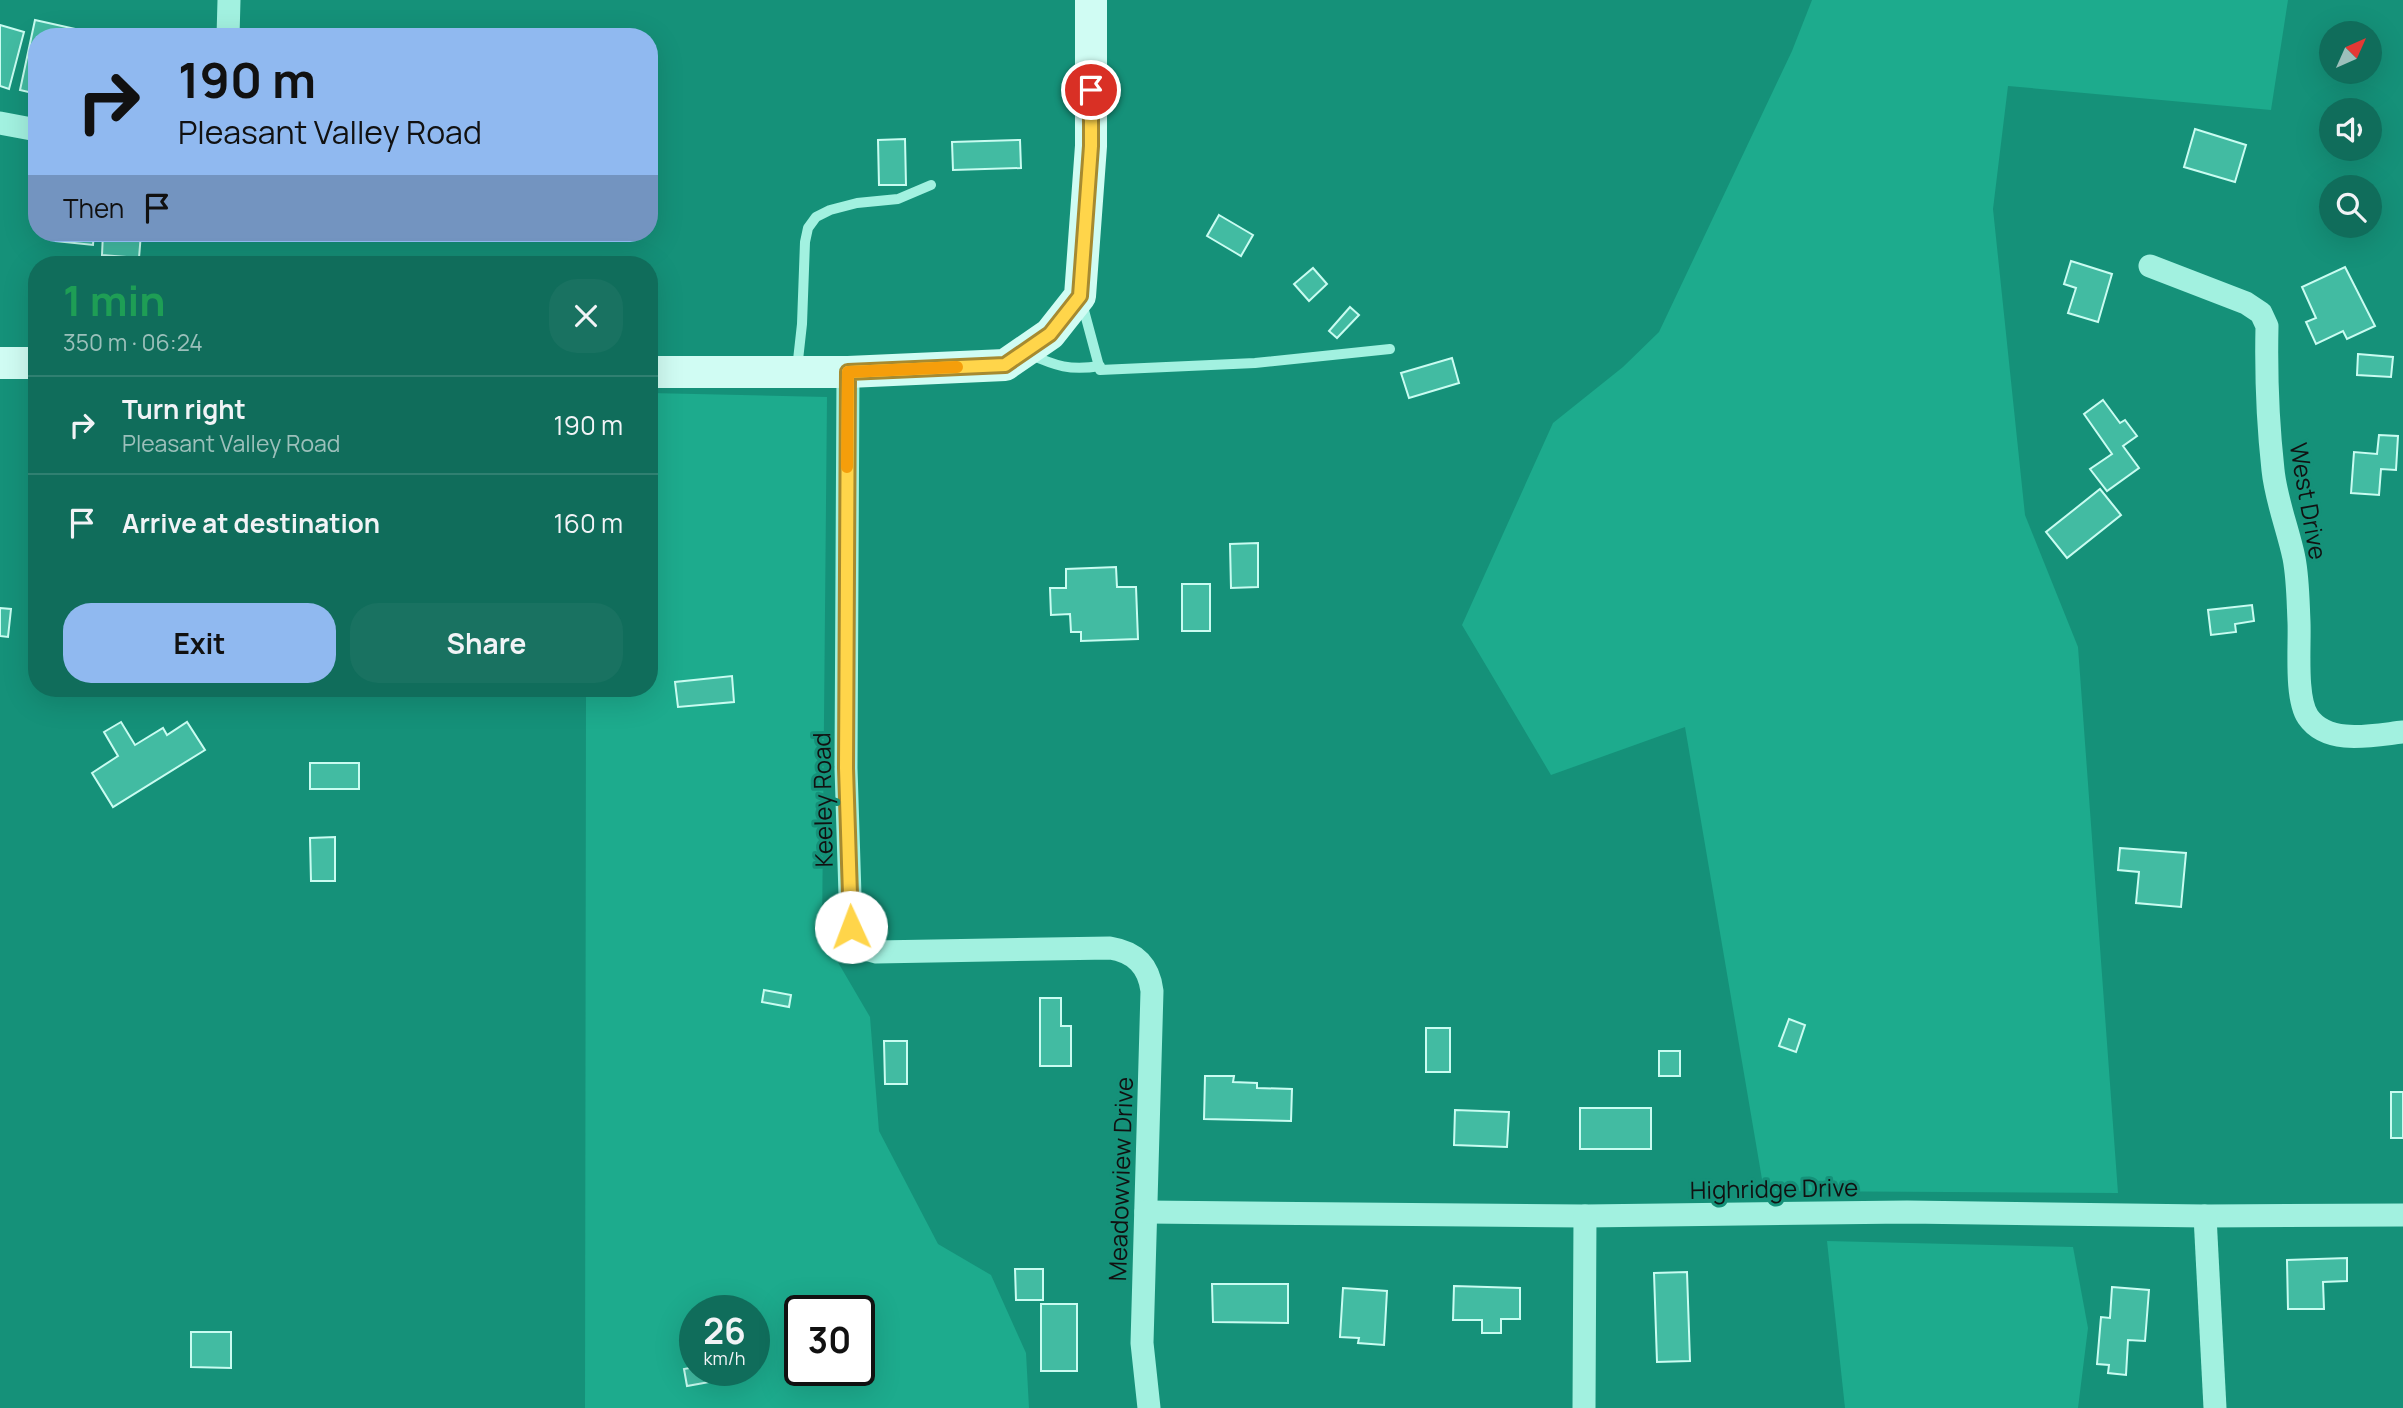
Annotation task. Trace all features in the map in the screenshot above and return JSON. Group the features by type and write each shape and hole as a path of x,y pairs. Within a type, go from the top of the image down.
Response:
{"street":[{"path":"228,28 229,0"},
{"path":"658,372 848,372 1005,365 1050,334 1080,296 1091,146 1091,0"},
{"path":"0,123 28,128"},
{"name":"West Drive","path":"2151,266 2246,303 2261,313 2267,326 2273,472 2295,561 2301,687 2303,705 2308,716 2317,726 2341,735 2363,737 2403,732"},
{"path":"0,363 28,363"},
{"name":"Keeley Road","path":"848,372 846,768 851,927 854,938 860,946 876,953 1094,947 1125,950 1135,957"},
{"name":"Meadowview Drive","path":"1135,957 1150,977 1152,991 1142,1343 1149,1408"},
{"name":"Highridge Drive","path":"1146,1212 1585,1216 1907,1212 2205,1216 2403,1215"},
{"path":"1584,1408 1585,1216"},
{"path":"2205,1216 2215,1408"}],"lane":[{"path":"797,372 805,242 812,222 830,210 857,203 898,199 931,185"},
{"path":"1080,296 1100,370 1255,363 1390,349"},
{"path":"1024,352 1057,366 1078,370 1100,366"}],"green space":[{"path":"1812,0 2288,0 2271,110 2008,86 1993,209 2025,515 2078,647 2118,1193 1764,1191 1685,727 1551,775 1462,625 1553,423 1623,367 1659,332 1792,51"},
{"path":"658,393 827,397 822,935 870,1017 879,1131 938,1244 991,1275 1026,1353 1029,1408 585,1408 586,697 658,697"},
{"path":"1827,1241 2073,1247 2088,1328 2078,1408 1845,1408"}],"building":[{"path":"35,20 71,28 33,28"},
{"path":"0,25 24,32 9,89 0,86"},
{"path":"28,53 28,92 20,90"},
{"path":"2195,129 2246,145 2235,182 2184,167"},
{"path":"905,139 906,185 879,185 878,140"},
{"path":"1020,140 1021,168 953,170 952,142"},
{"path":"1219,215 1253,235 1241,256 1207,236"},
{"path":"65,242 93,242 93,245"},
{"path":"103,242 140,242 139,256 102,255"},
{"path":"2071,261 2112,274 2098,322 2068,313 2076,288 2064,284"},
{"path":"2345,267 2375,326 2347,339 2343,331 2316,344 2306,322 2316,318 2302,287"},
{"path":"1313,268 1327,284 1309,301 1294,284"},
{"path":"1350,307 1359,315 1337,338 1329,331"},
{"path":"2358,354 2393,357 2391,377 2357,375"},
{"path":"1452,358 1459,383 1409,398 1401,373"},
{"path":"2103,400 2120,423 2125,420 2137,436 2123,446 2139,468 2107,491 2090,469 2112,454 2084,414"},
{"path":"2379,435 2398,436 2396,470 2381,469 2379,495 2351,493 2354,452 2377,454"},
{"path":"2100,489 2121,515 2067,558 2046,532"},
{"path":"1258,543 1258,587 1231,588 1230,544"},
{"path":"1116,567 1117,587 1136,587 1138,639 1081,641 1081,632 1071,632 1070,614 1051,615 1050,588 1066,588 1066,569"},
{"path":"1182,584 1210,584 1210,631 1182,631"},
{"path":"2252,605 2254,621 2235,624 2236,632 2211,635 2208,610"},
{"path":"0,608 11,609 8,637 0,636"},
{"path":"732,676 734,702 678,707 675,682"},
{"path":"121,722 135,745 163,728 167,735 187,722 205,750 113,807 92,773 118,756 104,732"},
{"path":"310,763 359,763 359,789 310,789"},
{"path":"335,837 335,881 311,881 310,838"},
{"path":"2120,848 2186,853 2181,907 2136,903 2139,872 2118,870"},
{"path":"764,990 791,995 789,1007 762,1002"},
{"path":"1040,998 1061,998 1061,1026 1071,1026 1071,1066 1040,1066"},
{"path":"1789,1019 1805,1025 1796,1052 1779,1046"},
{"path":"1426,1028 1450,1028 1450,1072 1426,1072"},
{"path":"884,1041 907,1041 907,1084 885,1084"},
{"path":"1659,1051 1680,1051 1680,1076 1659,1076"},
{"path":"1205,1076 1234,1076 1233,1082 1257,1083 1257,1088 1292,1089 1291,1121 1204,1119"},
{"path":"2391,1092 2403,1092 2403,1138 2391,1138"},
{"path":"1580,1108 1651,1108 1651,1149 1580,1149"},
{"path":"1455,1110 1509,1112 1507,1147 1454,1145"},
{"path":"2347,1258 2347,1281 2323,1282 2324,1309 2288,1309 2287,1260"},
{"path":"1015,1269 1043,1269 1043,1300 1016,1300"},
{"path":"1687,1272 1690,1361 1657,1362 1654,1273"},
{"path":"1212,1284 1288,1284 1288,1323 1213,1322"},
{"path":"1454,1286 1520,1288 1520,1319 1501,1319 1501,1333 1482,1333 1482,1320 1453,1320"},
{"path":"2112,1287 2149,1290 2145,1341 2128,1340 2126,1375 2108,1373 2109,1365 2097,1364 2101,1317 2110,1318"},
{"path":"1343,1288 1387,1291 1384,1345 1358,1343 1359,1338 1340,1337"},
{"path":"1041,1304 1077,1304 1077,1371 1041,1371"},
{"path":"191,1332 231,1332 231,1368 191,1367"}],"slow traffic":[{"path":"847,467 848,372 957,367"}],"route":[{"path":"851,927 846,768 848,372 1005,365 1050,334 1080,296 1091,146 1091,90"}]}
